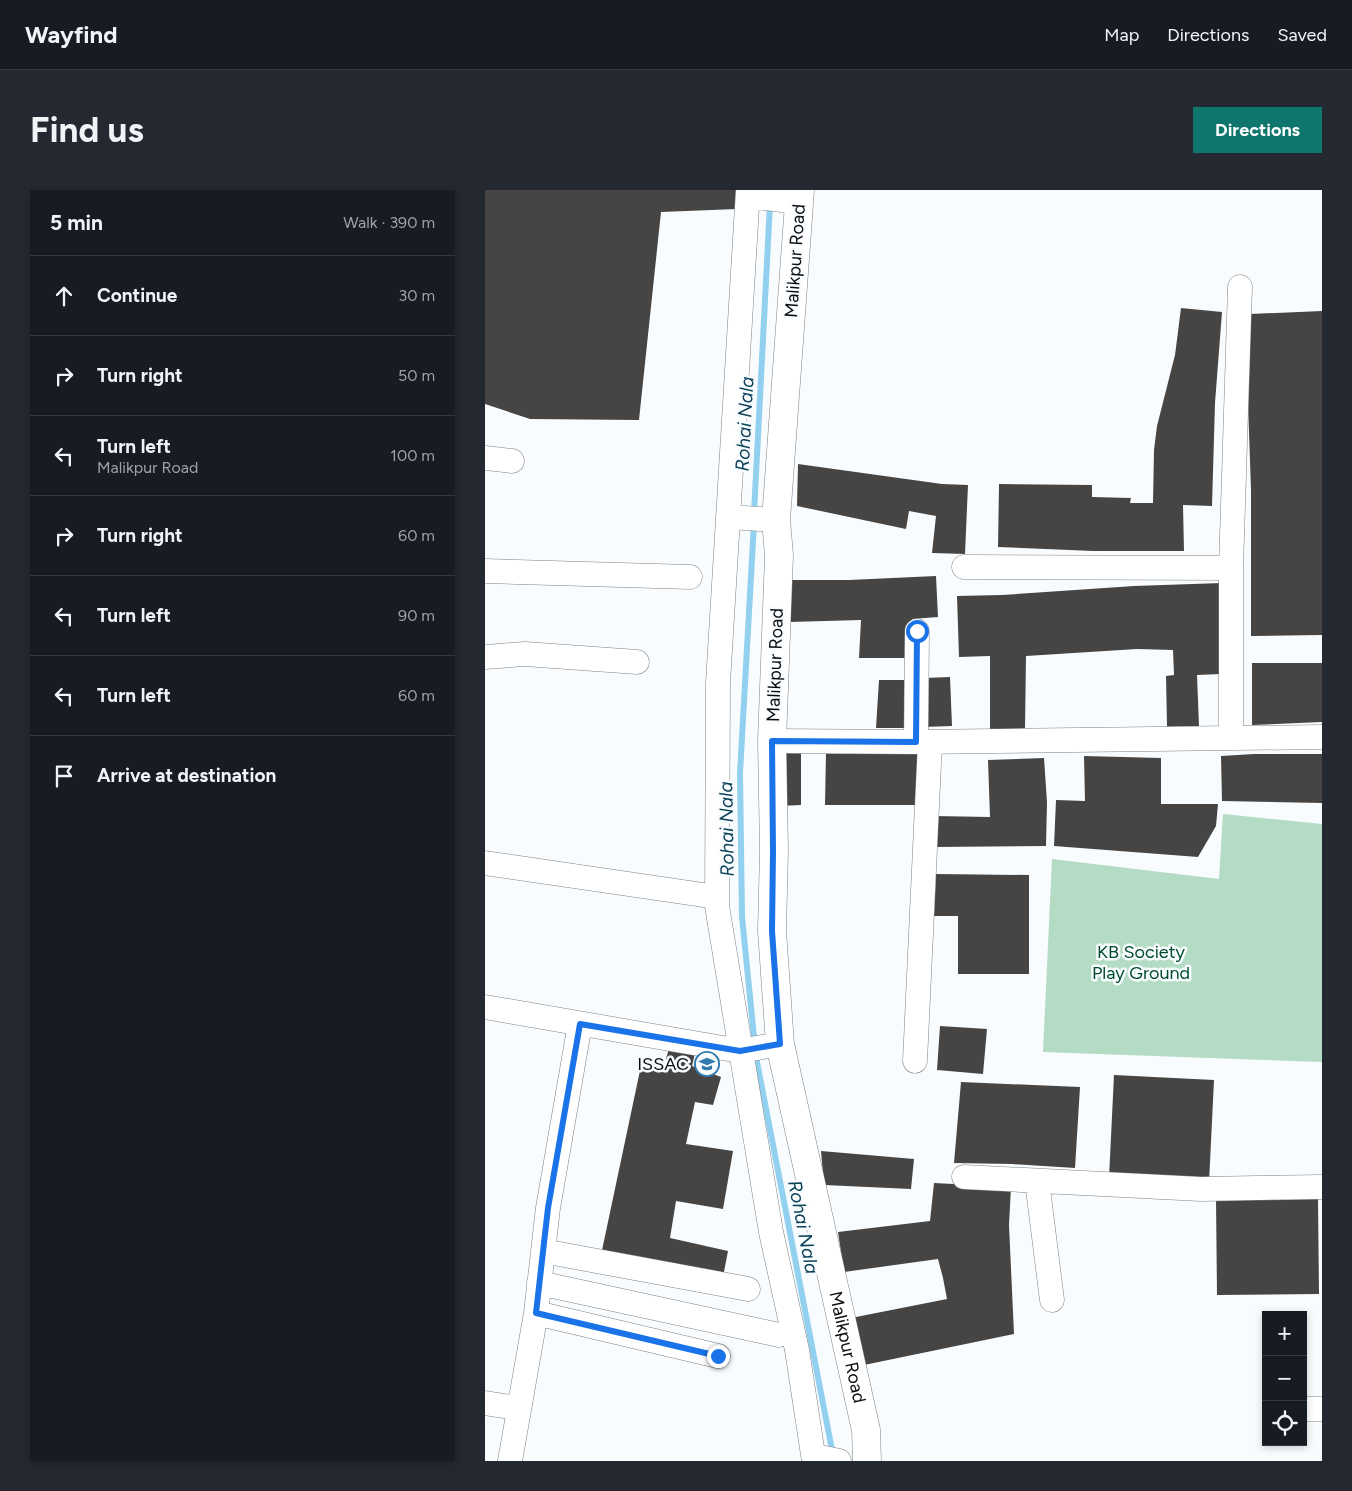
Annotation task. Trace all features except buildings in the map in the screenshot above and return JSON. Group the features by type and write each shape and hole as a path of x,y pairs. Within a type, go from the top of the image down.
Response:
{"street":[{"path":"796,198 752,195 733,517 718,683 717,906 771,1232 823,1459"},
{"name":"Malikpur Road","path":"796,198 770,519 779,556 772,741 772,931 775,1045 867,1430 867,1461"},
{"path":"1231,738 1231,568 1240,288"},
{"path":"485,458 512,462"},
{"path":"733,517 770,519"},
{"path":"965,567 1231,568"},
{"path":"485,571 691,577"},
{"path":"915,1061 923,742 917,631"},
{"path":"485,657 525,654 637,662"},
{"path":"772,741 923,742 1322,737"},
{"path":"485,863 717,897"},
{"path":"485,1007 740,1051 775,1045"},
{"path":"510,1461 536,1313 548,1208 580,1024"},
{"path":"964,1177 1201,1189 1322,1187"},
{"path":"1037,1181 1052,1300"},
{"path":"543,1251 747,1289"},
{"path":"539,1283 779,1335"},
{"path":"536,1313 718,1356"},
{"path":"485,1404 518,1408"},
{"path":"1307,1409 1322,1409"}],"green space":[{"name":"KB Society Play Ground","path":"1223,814 1322,824 1322,1062 1043,1052 1052,859 1219,879"}],"waterway":[{"name":"Rohai Nala","path":"754,513 770,204"},
{"name":"Rohai Nala","path":"754,523 740,773 742,917 756,1057 833,1455"}],"place":[{"name":"ISSAC","path":"707,1064"}],"route":[{"path":"718,1356 536,1313 548,1208 580,1024 740,1051 780,1044 772,931 772,741 916,742 917,631"}]}
